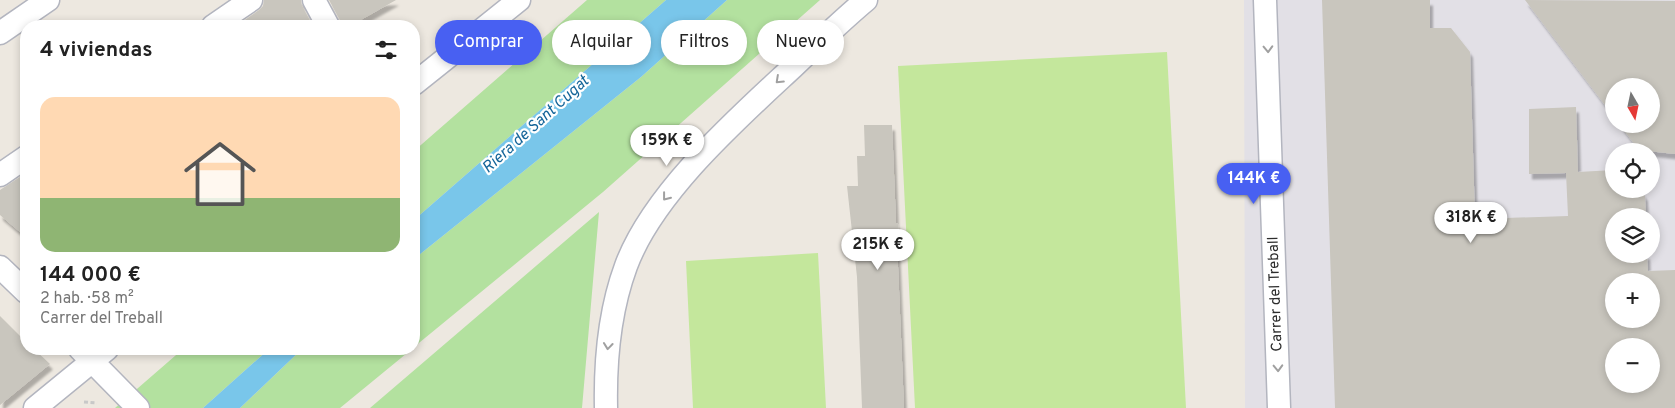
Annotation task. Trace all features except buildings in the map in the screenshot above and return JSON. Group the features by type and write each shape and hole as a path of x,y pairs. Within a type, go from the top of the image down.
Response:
{"street":[{"path":"0,33 48,0"},
{"path":"222,20 251,0"},
{"path":"314,0 325,20"},
{"path":"420,79 519,0"},
{"path":"606,408 606,361 610,332 626,265 639,237 664,199 709,148 757,100 866,0"},
{"name":"Carrer del Treball","path":"1265,0 1279,408"},
{"path":"0,175 20,161"},
{"path":"0,266 20,286"},
{"path":"35,408 91,355"},
{"path":"95,355 132,402"}],"shaded area":[{"path":"1244,0 1675,0 1675,408 1245,408"}],"green space":[{"path":"587,0 666,0 643,20 564,20"},
{"path":"727,0 820,0 797,20 757,20 757,56 747,65 747,20 705,20"},
{"path":"552,31 552,65 592,65 420,215 420,146 513,65 542,65 542,39"},
{"path":"1167,52 1186,408 915,408 898,66"},
{"path":"661,59 661,65 747,65 603,192 420,342 420,254"},
{"path":"599,212 582,408 370,408"},
{"path":"818,253 826,408 693,408 686,261"},
{"path":"176,355 262,355 203,408 115,408"},
{"path":"296,355 405,355 340,408 240,408"}],"water":[{"name":"Riera de Sant Cugat","path":"666,0 727,0 705,20 661,20 661,59 420,254 420,215 592,65 651,65 651,20 643,20"},
{"path":"262,355 296,355 240,408 203,408"}]}
